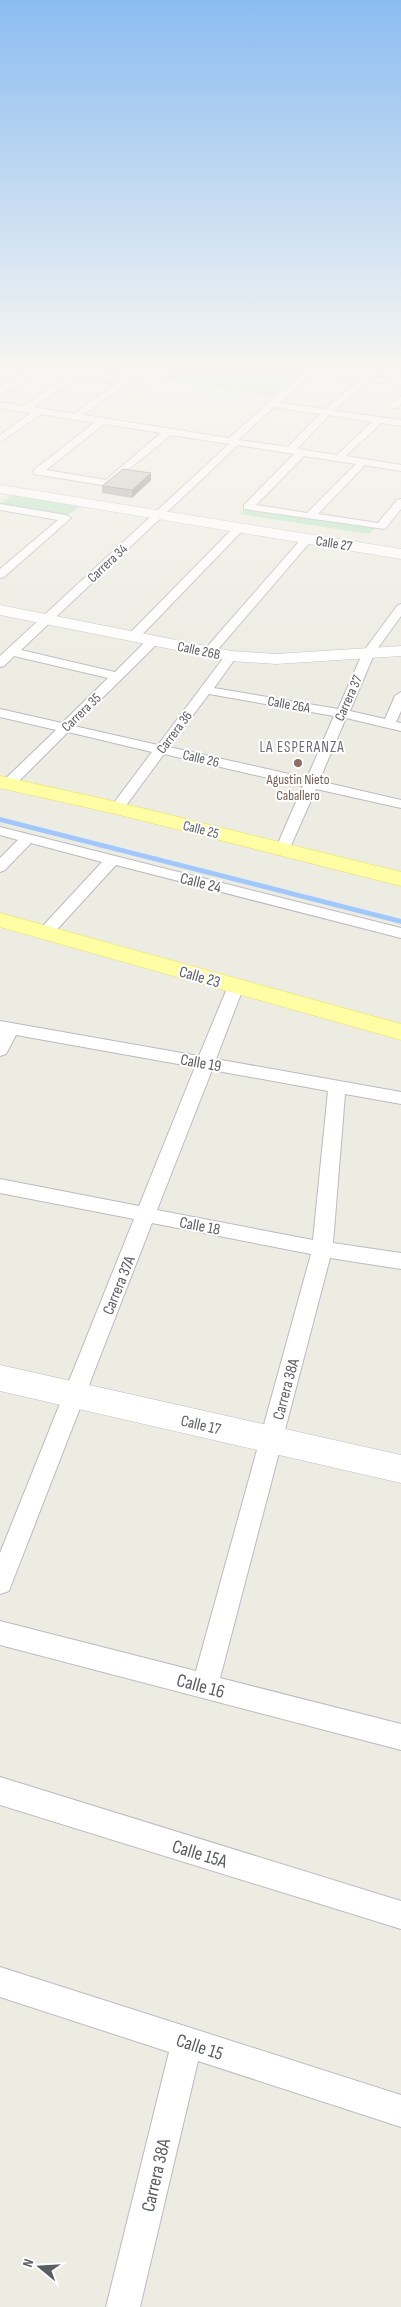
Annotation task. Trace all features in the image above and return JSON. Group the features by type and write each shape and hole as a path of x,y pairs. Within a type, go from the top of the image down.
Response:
{"main road":[{"name":"Calle 27","path":"0,480 163,511 239,528 401,554"},
{"name":"Calle 27","path":"0,489 401,544"},
{"name":"Calle 26B","path":"0,610 231,656 276,659 401,651"},
{"name":"Calle 25","path":"4,783 117,808 401,879"},
{"name":"Calle 23","path":"0,920 401,1032"},
{"name":"Calle 17","path":"0,1378 401,1469"}],"street":[{"path":"55,475 108,483 118,475"},
{"name":"Carrera 34","path":"0,663 200,475"},
{"path":"280,475 248,507 380,527 401,502"},
{"path":"310,516 350,475"},
{"path":"0,506 66,518 0,574"},
{"path":"134,636 239,528"},
{"path":"210,651 307,539"},
{"name":"Carrera 37","path":"282,850 369,652 401,609"},
{"name":"Carrera 35","path":"4,783 65,728 154,640"},
{"path":"12,652 117,676"},
{"name":"Carrera 36","path":"117,808 231,656"},
{"name":"Calle 26A","path":"206,690 341,713 395,725"},
{"path":"395,725 401,696"},
{"name":"Calle 26","path":"0,712 401,804"},
{"name":"Calle 24","path":"0,831 401,933"},
{"path":"0,867 28,838"},
{"path":"46,932 113,860"},
{"name":"Carrera 37A","path":"0,1583 236,986"},
{"path":"0,1050 6,1028"},
{"name":"Calle 19","path":"6,1028 401,1098"},
{"name":"Carrera 38A","path":"205,1686 322,1249 337,1086"},
{"name":"Calle 18","path":"0,1186 322,1249 401,1261"},
{"name":"Calle 16","path":"0,1633 401,1737"},
{"name":"Calle 15A","path":"0,1791 401,1915"},
{"name":"Calle 15","path":"0,1982 401,2111"},
{"name":"Carrera 38A","path":"123,2307 187,2042"}],"green space":[{"path":"12,495 80,506 65,517 0,504"},
{"path":"246,508 375,528 369,534 240,514"}],"water":[{"path":"0,817 401,919 401,924 0,822"}],"building":[{"path":"116,475 149,475 132,490 102,486"}],"place":[{"name":"Agustin Nieto Caballero","path":"298,763"}],"district":[{"name":"LA ESPERANZA","path":"302,747"}]}
